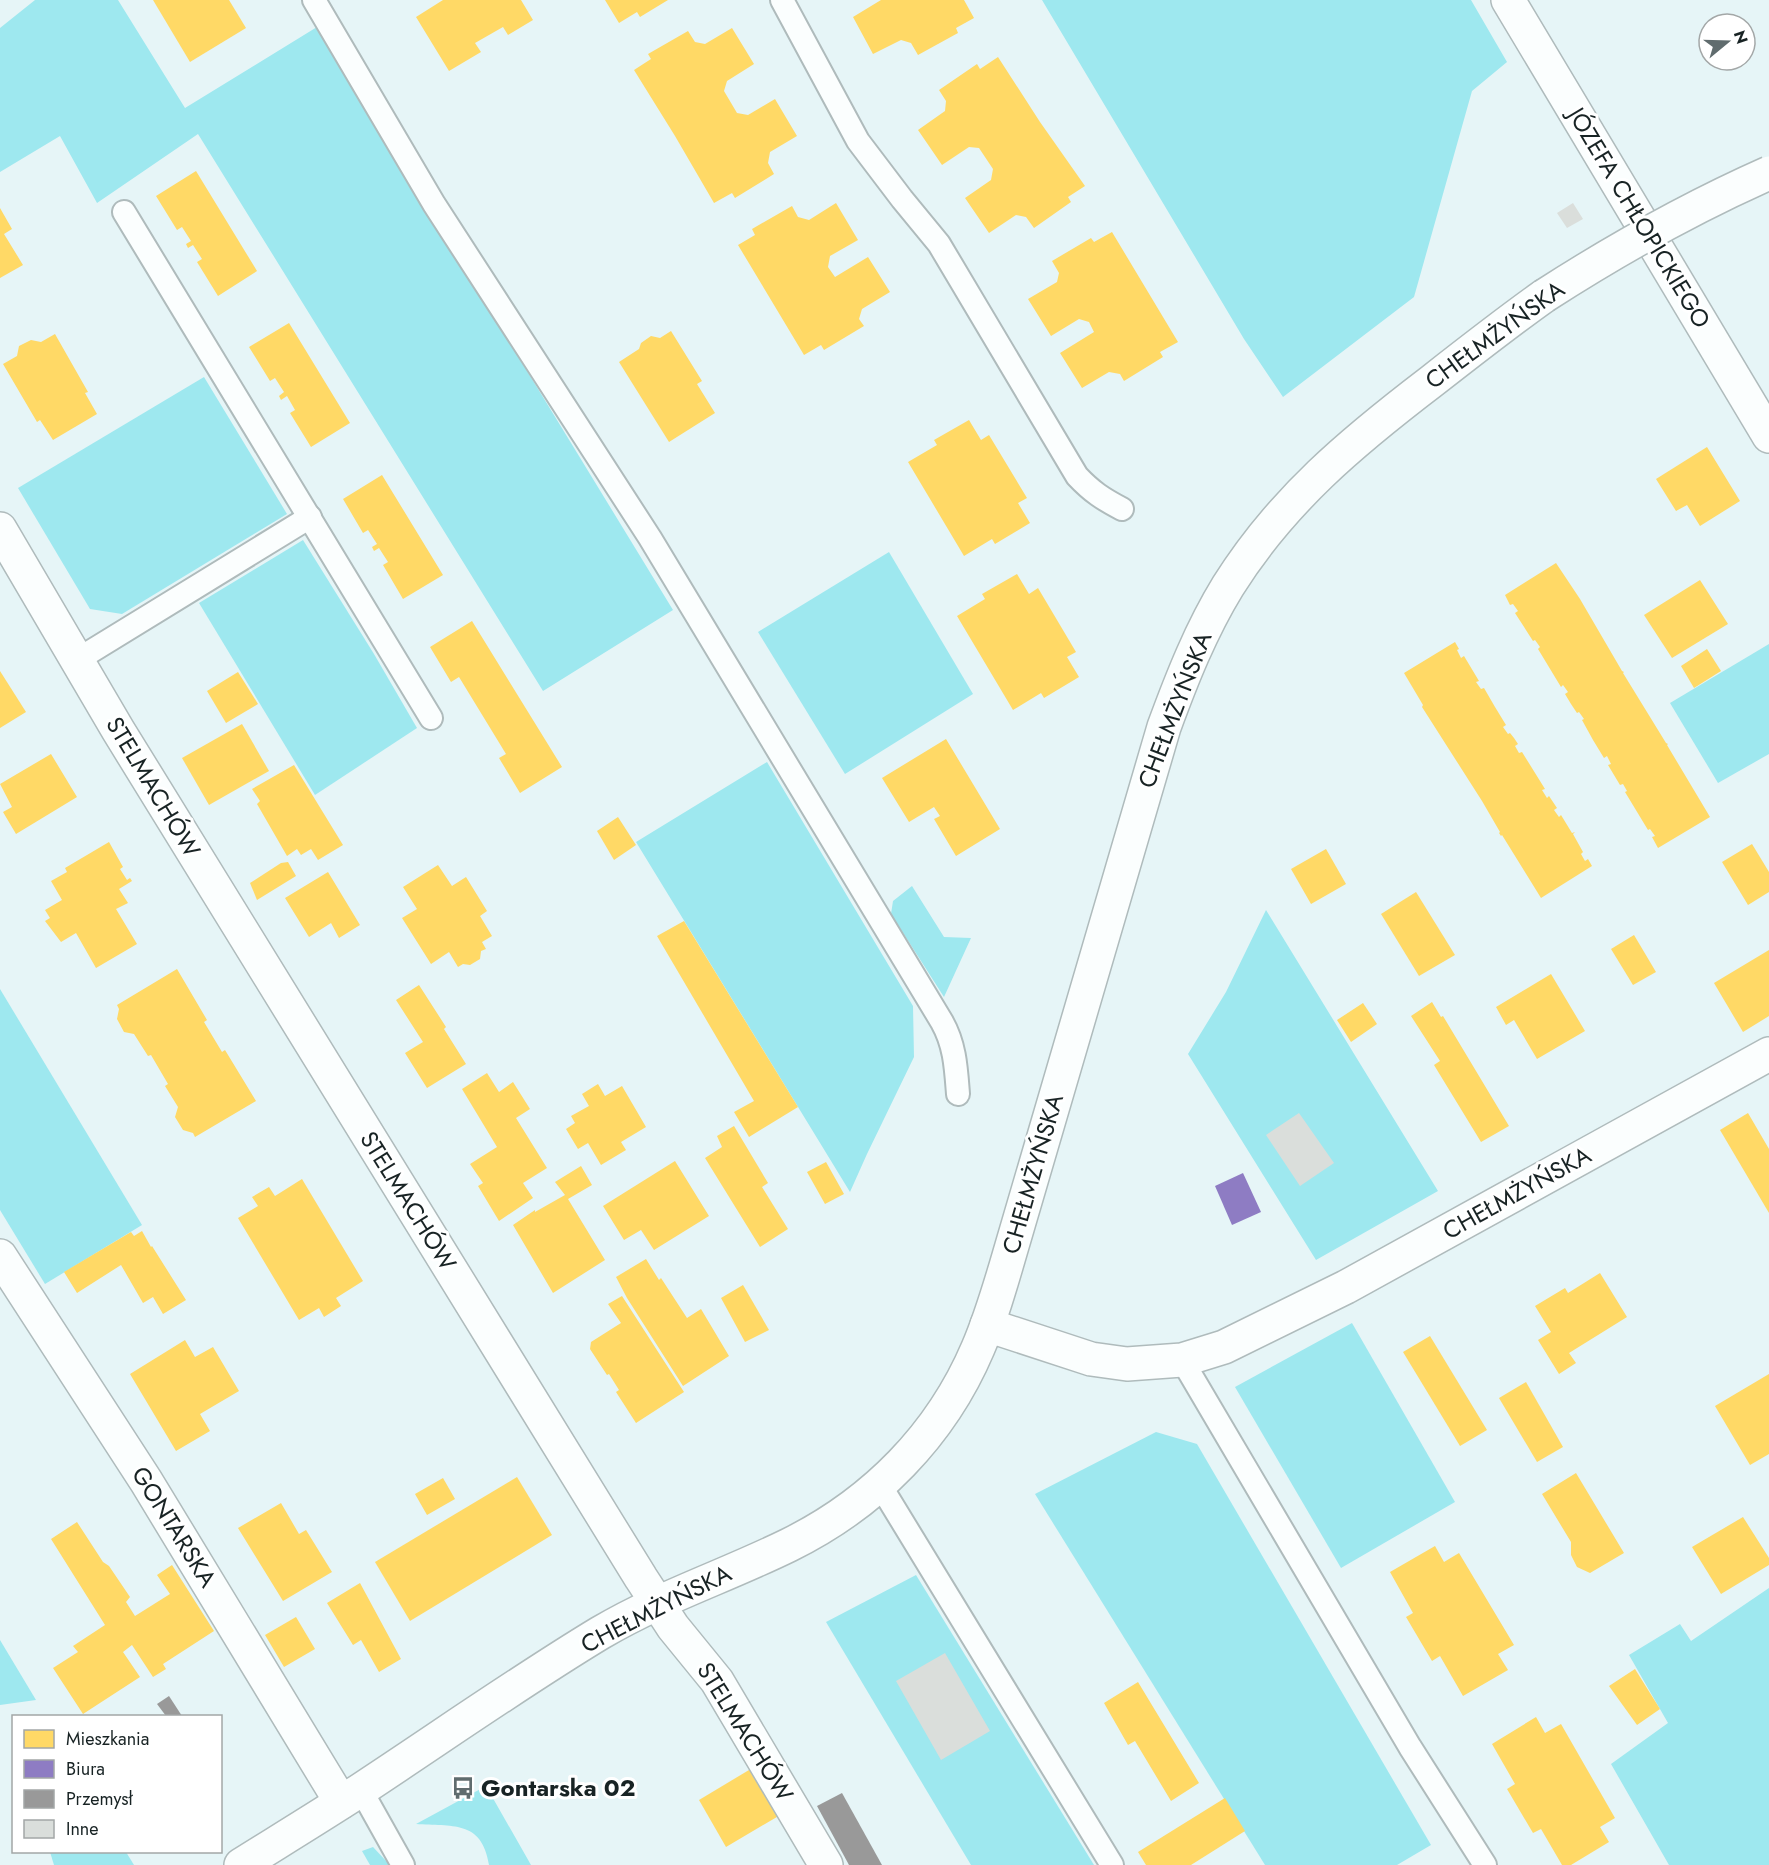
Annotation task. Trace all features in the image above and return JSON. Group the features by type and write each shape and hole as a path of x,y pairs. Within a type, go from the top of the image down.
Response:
{"street":[{"name":"JÓZEFA CHŁOPICKIEGO","path":"1508,0 1769,436"},
{"name":"CHEŁMŻYŃSKA","path":"241,1865 351,1796 584,1643 657,1602 772,1553 810,1534 854,1507 880,1485 920,1444 948,1406 977,1350 987,1325 1010,1256 1164,727 1190,659 1229,586 1263,537 1306,487 1389,413 1544,296 1607,256 1660,226 1769,173"},
{"name":"STELMACHÓW","path":"0,529 130,750 657,1602 673,1627 717,1681 826,1865"},
{"name":"CHEŁMŻYŃSKA","path":"987,1325 1109,1363 1146,1364 1182,1360 1224,1347 1346,1287 1769,1054"},
{"name":"GONTARSKA","path":"0,1256 351,1796"}],"lane":[{"path":"314,0 434,204 650,538 942,1022 953,1047 958,1094"},
{"path":"782,0 858,141 939,244 1077,476 1101,499 1122,509"},
{"path":"124,212 431,718"},
{"path":"77,660 310,518"},
{"path":"1182,1360 1410,1747 1485,1865"},
{"path":"880,1485 1112,1865"},
{"path":"351,1796 404,1865"}],"shaded area":[{"path":"35,0 118,0 185,108 317,27 673,610 543,691 198,134 97,203 60,136 0,172 0,28"},
{"path":"1042,0 1471,0 1507,62 1472,91 1414,297 1283,397 1244,339"},
{"path":"204,377 287,514 122,614 90,609 18,488"},
{"path":"303,540 417,728 315,795 199,603"},
{"path":"889,552 973,694 845,774 758,632"},
{"path":"1769,644 1769,754 1718,783 1670,703"},
{"path":"767,762 913,1006 914,1057 850,1192 636,842"},
{"path":"912,886 944,937 971,938 944,997 891,914 893,901"},
{"path":"1266,910 1438,1191 1316,1260 1188,1054 1226,992"},
{"path":"0,989 142,1225 45,1284 0,1210"},
{"path":"1352,1323 1455,1502 1341,1568 1235,1387"},
{"path":"1156,1432 1197,1444 1431,1845 1397,1865 1265,1865 1035,1494"},
{"path":"916,1575 1094,1865 971,1865 826,1622"},
{"path":"1769,1588 1769,1865 1669,1865 1611,1764 1668,1723 1629,1655 1680,1624 1691,1641"},
{"path":"0,1640 36,1700 0,1705"},
{"path":"486,1786 531,1865 489,1865 480,1840 472,1833 453,1826 416,1824"},
{"path":"373,1847 389,1865 370,1865 362,1851"},
{"path":"50,1853 127,1853 134,1865 54,1865"}],"building: Mieszkania":[{"path":"153,0 229,0 246,28 190,62"},
{"path":"443,0 521,0 533,20 508,35 503,27 475,43 481,52 449,71 416,17"},
{"path":"605,0 668,0 640,17 637,12 619,23"},
{"path":"881,0 964,0 974,18 956,28 958,33 918,55 911,43 901,40 873,54 853,17"},
{"path":"732,28 754,64 727,81 724,91 737,113 748,115 775,99 797,136 770,152 768,163 774,174 735,198 732,193 714,203 634,70 651,59 648,54 688,31 695,42 705,44"},
{"path":"998,57 1085,186 1068,197 1071,202 1034,228 1026,217 1016,215 989,233 965,198 991,180 993,169 979,148 969,147 942,165 918,130 945,111 946,101 939,90 977,64 980,69"},
{"path":"196,171 257,271 218,296 197,262 202,259 193,245 188,248 186,244 191,241 182,227 177,230 156,196"},
{"path":"836,203 858,240 830,256 828,267 835,277 868,257 890,292 862,309 859,319 864,326 824,350 821,345 804,355 738,245 755,235 752,229 792,206 798,217 809,220"},
{"path":"0,208 12,229 4,234 23,265 0,278"},
{"path":"1112,232 1178,342 1160,352 1163,357 1124,381 1120,374 1109,372 1082,388 1060,353 1094,332 1089,322 1079,319 1051,336 1028,299 1057,282 1059,273 1052,261 1091,238 1094,242"},
{"path":"289,323 350,423 311,447 290,413 295,410 287,396 281,400 279,396 284,392 275,378 270,381 249,347"},
{"path":"671,331 702,381 697,384 715,413 669,442 619,362 639,349 641,343 651,336 660,338"},
{"path":"55,334 88,392 85,393 97,414 53,440 40,420 37,422 3,364 17,356 19,346 31,340 41,342"},
{"path":"969,420 981,440 989,435 1027,498 1018,503 1030,523 995,544 992,539 964,556 908,462 937,445 934,440"},
{"path":"1707,447 1740,501 1700,526 1687,505 1676,511 1656,479"},
{"path":"382,475 443,575 403,599 383,565 388,562 379,548 374,551 372,547 377,544 368,530 363,533 343,499"},
{"path":"1556,563 1668,744 1710,817 1658,848 1652,837 1655,836 1650,829 1648,830 1625,792 1627,791 1623,784 1620,785 1608,765 1611,764 1607,756 1604,758 1582,720 1584,719 1579,712 1577,713 1565,694 1568,692 1563,685 1561,687 1538,649 1540,647 1535,640 1533,641 1515,613 1518,611 1513,604 1510,605 1505,595"},
{"path":"1017,574 1029,594 1038,588 1076,652 1067,657 1079,677 1044,698 1041,693 1013,710 957,616 985,599 982,594"},
{"path":"1700,580 1728,624 1672,658 1644,615"},
{"path":"472,621 562,767 520,793 499,758 506,754 459,677 451,682 430,647"},
{"path":"1455,642 1461,658 1464,656 1479,681 1476,682 1481,689 1484,688 1506,725 1503,727 1518,744 1515,746 1519,753 1522,752 1545,789 1542,790 1547,798 1549,796 1557,808 1554,810 1559,817 1561,815 1572,833 1575,832 1573,834 1583,852 1581,854 1592,866 1541,898 1422,707 1423,705 1404,673"},
{"path":"1707,649 1721,671 1694,688 1681,666"},
{"path":"0,671 26,712 0,728"},
{"path":"238,672 258,704 226,723 207,691"},
{"path":"242,724 269,771 209,805 182,758"},
{"path":"946,739 1000,829 956,856 934,819 940,816 934,807 909,822 882,778"},
{"path":"51,754 77,797 16,834 3,812 12,807 0,784"},
{"path":"294,765 343,845 318,860 311,849 301,855 297,849 287,856 257,804 260,801 252,789"},
{"path":"618,817 636,845 614,860 597,831"},
{"path":"109,842 123,867 120,869 127,880 130,878 132,881 119,889 128,903 116,909 137,944 96,968 76,933 61,942 45,921 50,918 45,910 62,900 51,881 67,872 65,868"},
{"path":"1752,844 1769,872 1769,892 1748,905 1722,862"},
{"path":"1326,849 1346,884 1311,904 1291,869"},
{"path":"288,862 296,876 257,900 250,883 281,863"},
{"path":"438,865 452,886 466,877 487,911 480,916 492,936 482,942 486,949 481,951 480,959 470,965 463,964 458,967 449,952 431,964 402,918 417,909 403,887"},
{"path":"328,872 360,925 339,938 331,923 309,937 285,898"},
{"path":"1416,892 1455,955 1419,976 1381,914"},
{"path":"684,921 798,1107 749,1137 734,1112 754,1101 657,936"},
{"path":"1634,935 1656,972 1633,985 1611,949"},
{"path":"1769,950 1769,1016 1743,1032 1714,983"},
{"path":"177,969 207,1020 204,1022 222,1052 225,1050 256,1101 195,1137 193,1133 183,1130 175,1117 178,1107 165,1086 168,1084 151,1055 148,1056 134,1034 124,1032 117,1019 119,1009 117,1005"},
{"path":"1551,974 1585,1031 1537,1059 1514,1020 1506,1025 1496,1007"},
{"path":"419,985 466,1064 427,1088 405,1053 423,1042 396,1000"},
{"path":"1432,1002 1441,1017 1443,1016 1509,1126 1481,1142 1434,1065 1440,1061 1411,1016"},
{"path":"1363,1003 1377,1024 1351,1042 1337,1020"},
{"path":"487,1073 499,1092 513,1082 530,1109 516,1118 547,1168 523,1183 533,1198 499,1221 478,1186 483,1183 470,1164 497,1147 462,1089"},
{"path":"598,1084 605,1096 622,1086 646,1127 621,1142 626,1150 601,1165 588,1143 578,1149 566,1129 575,1123 571,1116 589,1106 582,1094"},
{"path":"1748,1113 1769,1149 1769,1213 1720,1130"},
{"path":"734,1126 768,1183 762,1187 788,1229 760,1247 705,1158 722,1147 717,1136"},
{"path":"675,1161 709,1216 654,1250 641,1230 624,1240 603,1206"},
{"path":"826,1162 844,1194 825,1204 807,1172"},
{"path":"581,1166 592,1185 568,1199 605,1260 553,1293 513,1225 535,1210 535,1212 565,1195 555,1182"},
{"path":"302,1179 363,1281 336,1298 341,1306 324,1317 319,1308 299,1320 238,1218 258,1206 252,1197 269,1187 275,1196"},
{"path":"142,1231 186,1300 163,1314 153,1297 143,1303 121,1265 77,1293 64,1272 131,1232 134,1236"},
{"path":"646,1259 687,1318 701,1309 729,1356 683,1386 616,1277"},
{"path":"1600,1273 1627,1317 1569,1353 1576,1363 1559,1374 1538,1340 1551,1332 1535,1306 1565,1288 1568,1293"},
{"path":"743,1285 769,1330 745,1342 721,1298"},
{"path":"622,1296 684,1392 636,1423 616,1392 619,1390 590,1349 591,1342 621,1323 608,1304"},
{"path":"1430,1336 1487,1430 1460,1446 1403,1352"},
{"path":"185,1340 195,1357 213,1347 239,1391 200,1414 210,1431 176,1451 130,1374"},
{"path":"1769,1374 1769,1454 1750,1465 1715,1406"},
{"path":"1526,1382 1563,1447 1537,1462 1499,1398"},
{"path":"1576,1473 1624,1553 1590,1573 1577,1567 1571,1555 1571,1542 1542,1494"},
{"path":"517,1477 552,1535 410,1621 375,1562"},
{"path":"443,1478 455,1499 427,1515 415,1494"},
{"path":"281,1503 299,1534 306,1530 332,1572 283,1601 238,1528"},
{"path":"1743,1517 1769,1558 1769,1565 1721,1594 1692,1547"},
{"path":"77,1522 103,1562 109,1566 130,1597 126,1602 135,1616 170,1594 157,1575 172,1565 214,1631 163,1664 166,1669 153,1677 132,1645 123,1652 140,1677 83,1714 53,1668 78,1652 73,1646 105,1625 51,1539"},
{"path":"1435,1546 1444,1562 1459,1553 1514,1645 1498,1654 1508,1670 1463,1696 1440,1656 1432,1661 1406,1617 1413,1613 1390,1572"},
{"path":"360,1583 401,1659 379,1672 361,1640 353,1645 327,1603"},
{"path":"296,1617 315,1649 284,1667 265,1635"},
{"path":"1635,1669 1660,1709 1637,1725 1609,1686"},
{"path":"1138,1682 1199,1783 1171,1801 1135,1741 1128,1745 1104,1703"},
{"path":"1536,1717 1545,1733 1561,1724 1615,1818 1600,1827 1609,1842 1571,1865 1562,1865 1541,1829 1533,1833 1507,1789 1515,1784 1492,1744"},
{"path":"754,1767 782,1814 726,1847 699,1800"},
{"path":"1225,1798 1245,1831 1191,1865 1146,1865 1138,1852"}],"building: Biura":[{"path":"1243,1173 1261,1212 1232,1225 1215,1186"}],"building: Przemysł":[{"path":"169,1696 181,1715 165,1715 157,1704"},
{"path":"842,1793 882,1865 849,1865 817,1806"}],"building: Inne":[{"path":"1573,203 1583,219 1567,228 1557,213"},
{"path":"1299,1113 1334,1163 1300,1186 1266,1135"},
{"path":"945,1653 990,1731 941,1760 896,1681"}],"place":[{"name":"Gontarska 02","path":"463,1788"}]}
